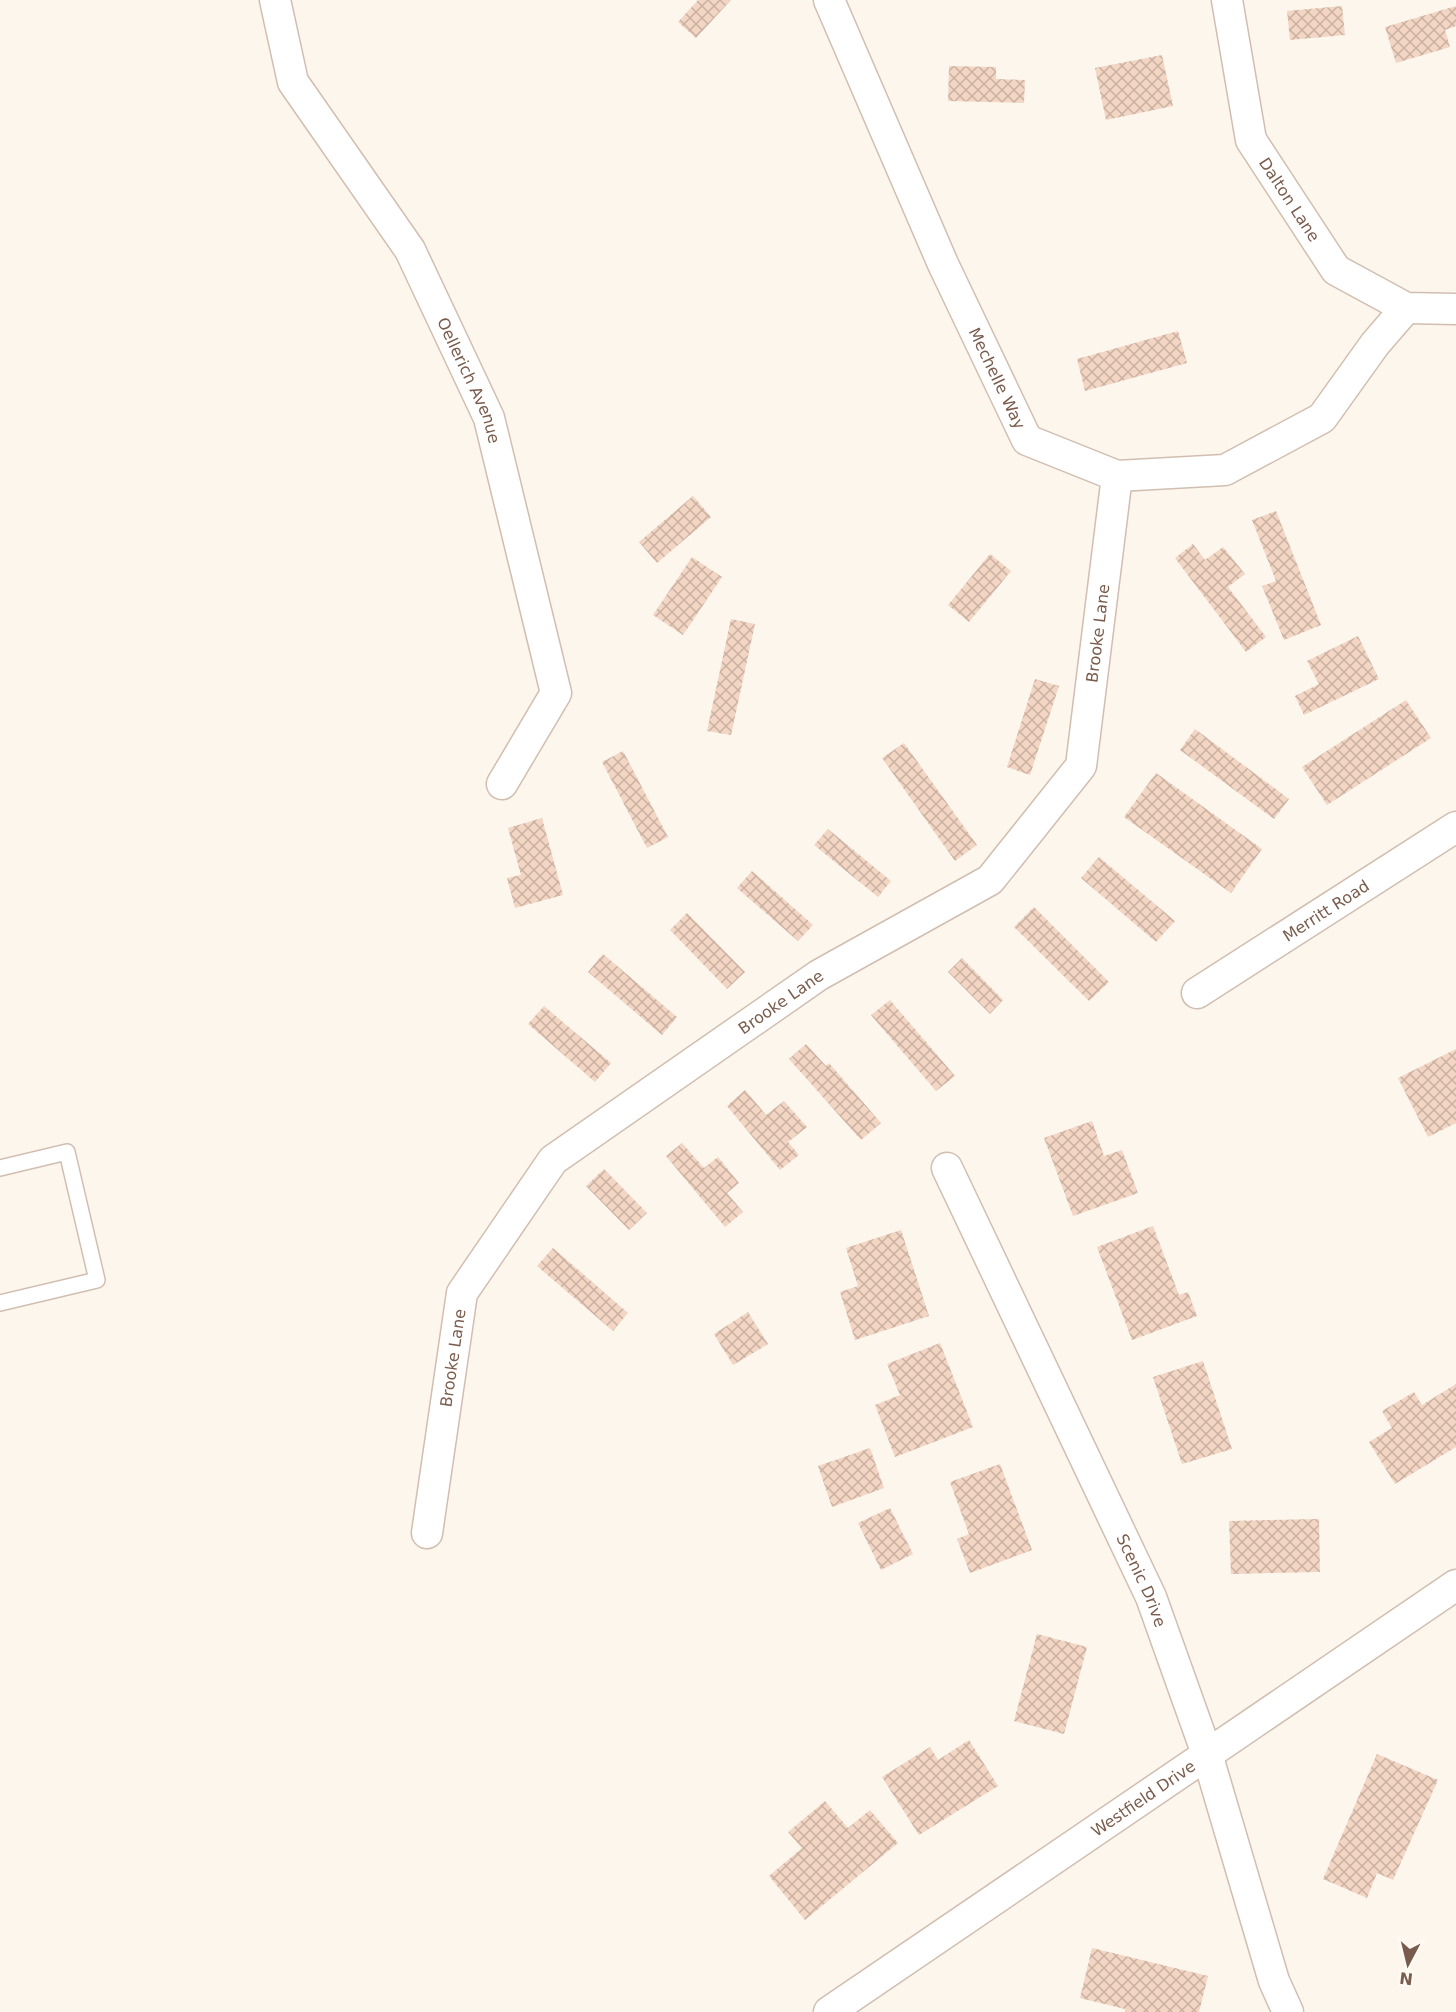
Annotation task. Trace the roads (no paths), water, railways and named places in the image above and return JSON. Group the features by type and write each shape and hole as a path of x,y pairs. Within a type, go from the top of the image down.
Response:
{"street":[{"name":"Oellerich Avenue","path":"275,0 293,82 410,250 489,418 556,693 502,784"},
{"name":"Mechelle Way","path":"829,0 944,264 1027,440 1117,476 1225,470 1322,418 1406,308"},
{"name":"Dalton Lane","path":"1227,0 1251,140 1336,270 1406,308 1456,309"},
{"name":"Brooke Lane","path":"427,1533 462,1293 553,1160 819,975 990,880 1081,766 1117,476"},
{"name":"Merritt Road","path":"1197,993 1456,827"},
{"name":"Scenic Drive","path":"947,1168 1151,1597 1207,1754 1274,1981 1288,2012"},
{"name":"Westfield Drive","path":"829,2012 1456,1585"}],"lane":[{"path":"0,1168 67,1152 97,1280 0,1303"}]}
